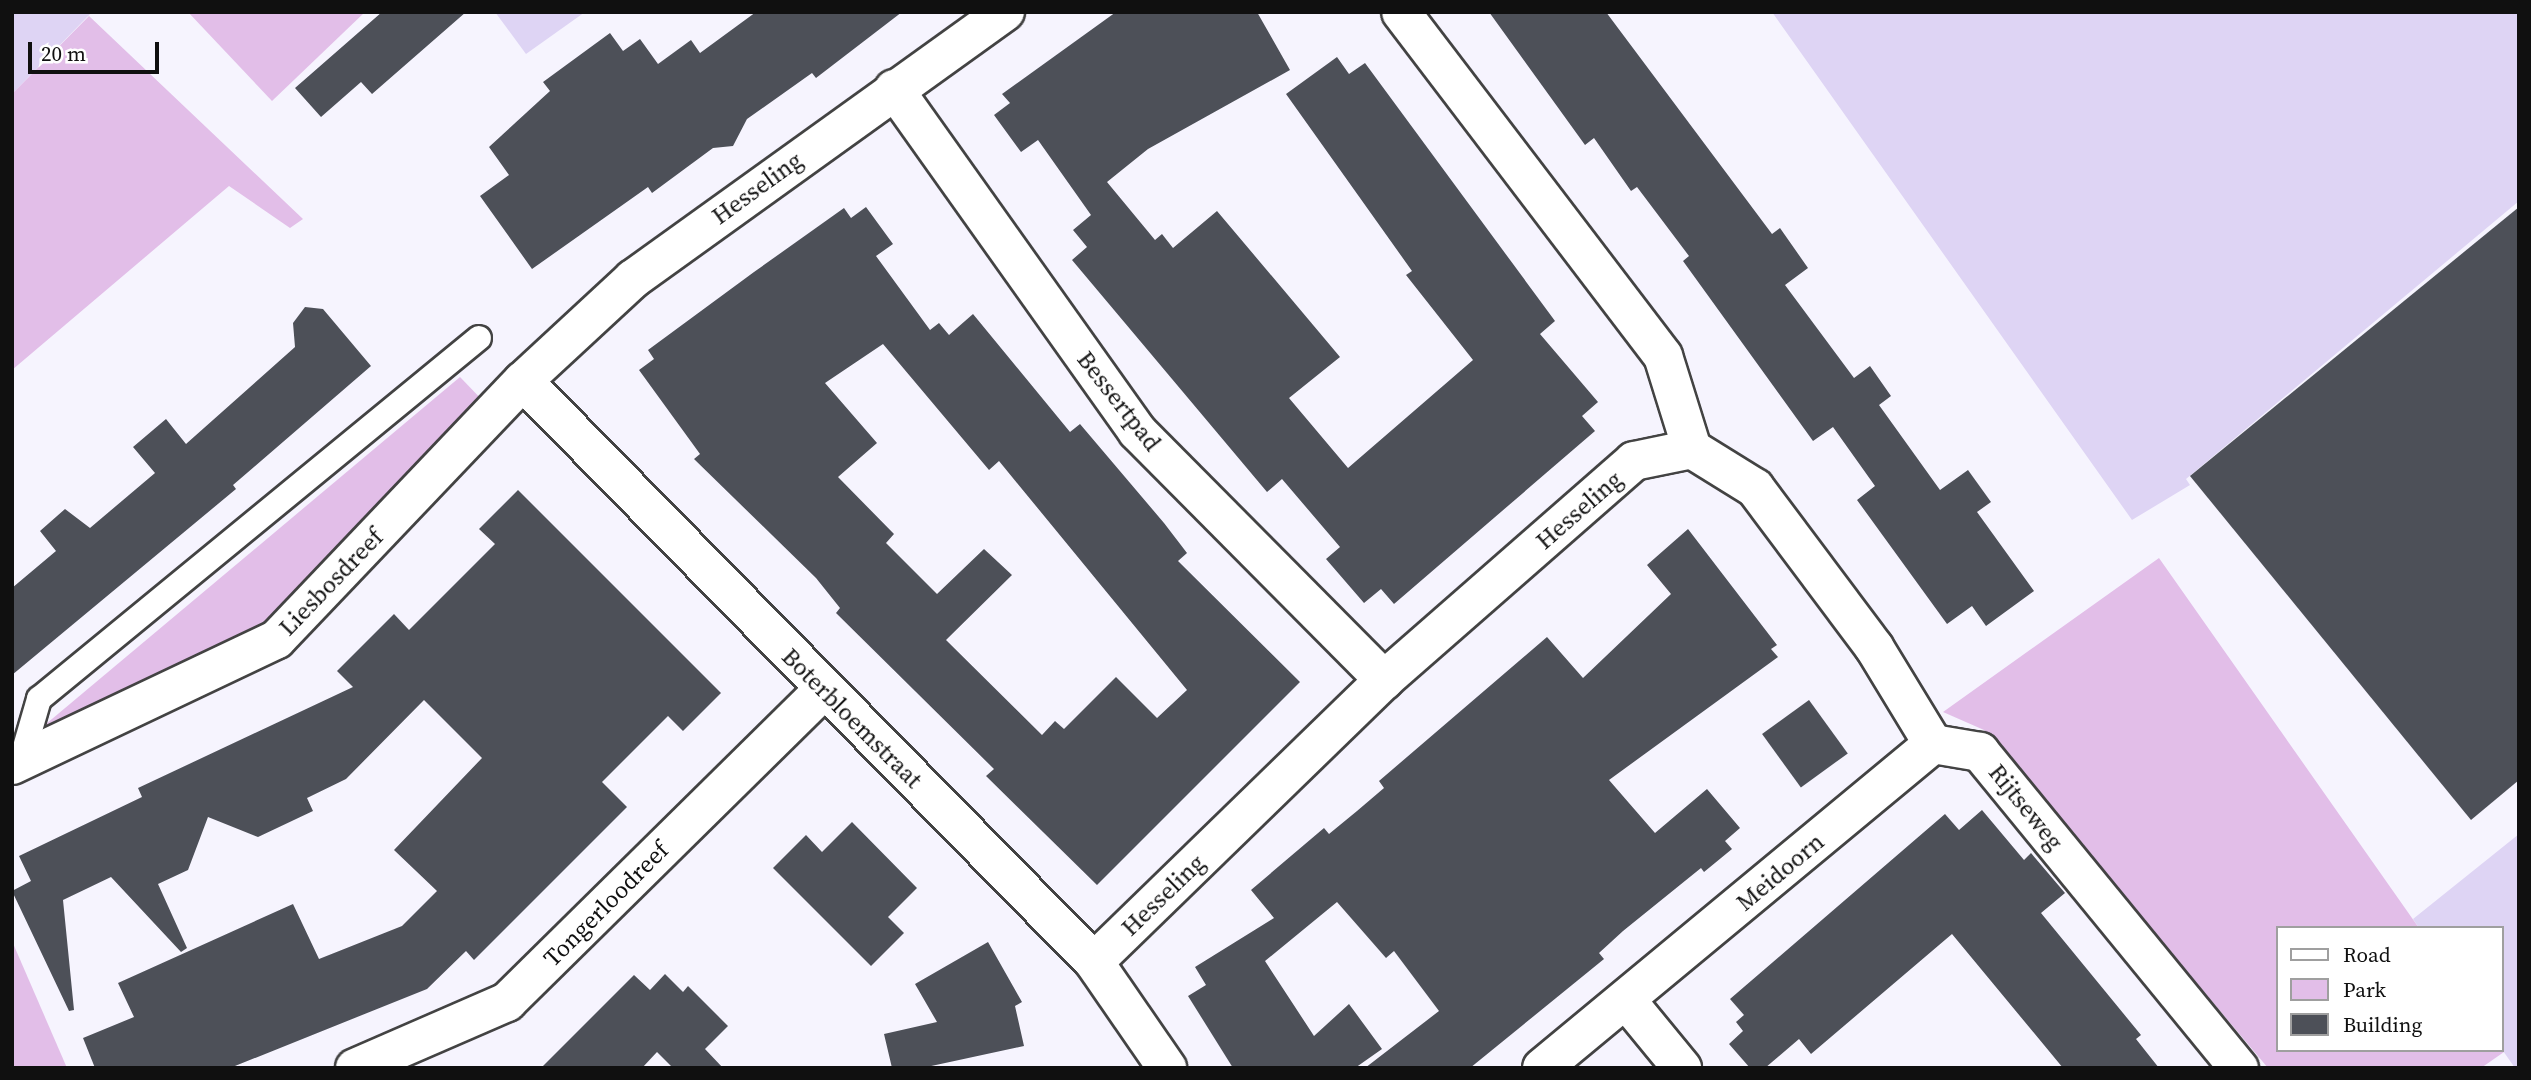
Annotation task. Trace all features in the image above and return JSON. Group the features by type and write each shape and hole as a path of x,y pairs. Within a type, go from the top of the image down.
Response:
{"street":[{"name":"Hesseling","path":"523,381 633,279 894,89 1005,12"},
{"path":"1401,12 1663,356 1692,449 1755,488 1874,647 1933,744"},
{"name":"Bessertpad","path":"894,89 1137,431 1384,680"},
{"name":"Boterbloemstraat","path":"523,381 1094,962 1167,1068"},
{"name":"Liesbosdreef","path":"17,763 277,639 523,381"},
{"name":"Hesseling","path":"1094,962 1384,680 1634,461 1692,449"},
{"name":"Tongerloodreef","path":"355,1068 507,1002 824,690"},
{"name":"Meidoorn","path":"1542,1068 1627,1001 1933,744"},
{"name":"Rijtseweg","path":"1933,744 1980,752 2239,1068"},
{"path":"1627,1001 1682,1068"}],"lane":[{"name":"Liesbosdreef","path":"17,763 39,699 479,338"}],"shaded area":[{"path":"12,12 92,12 12,94"},
{"path":"495,12 585,12 526,54"},
{"path":"1772,12 2519,12 2519,201 2186,479 2190,485 2132,520"},
{"path":"2519,834 2519,1068 2515,1068 2503,1051 2503,926 2418,926 2413,919"}],"green space":[{"path":"188,12 365,12 272,101"},
{"path":"89,16 303,219 290,228 229,186 12,370 12,94"},
{"path":"460,377 487,405 242,645 44,731 46,724"},
{"path":"2159,558 2418,926 2276,926 2276,1052 2504,1052 2481,1068 2268,1068 1984,730 1943,712"},
{"path":"12,941 67,1068 12,1068"}],"building":[{"path":"382,12 466,12 372,94 361,82 321,117 295,88"},
{"path":"756,12 902,12 816,78 812,73 747,119 733,146 713,148 652,193 648,187 532,269 480,196 509,175 489,147 550,91 543,82 610,33 623,51 640,39 658,64 691,40 700,53"},
{"path":"1116,12 1257,12 1290,70 1148,149 1107,182 1155,240 1162,234 1173,248 1217,211 1303,313 1340,357 1289,398 1348,468 1473,360 1406,275 1412,271 1286,94 1337,57 1349,74 1365,63 1555,321 1540,334 1598,402 1582,416 1595,431 1394,604 1381,589 1364,603 1326,559 1340,547 1282,479 1267,492 1072,260 1087,247 1073,230 1091,215 1038,140 1021,152 994,115 1010,103 1002,94"},
{"path":"1489,12 1606,12 1772,234 1780,228 1808,268 1785,285 1854,378 1870,366 1891,396 1879,405 1940,490 1968,470 1991,502 1977,512 2034,591 1986,626 1972,606 1947,624 1857,500 1875,486 1833,427 1813,441 1683,261 1689,256 1637,187 1631,191 1594,138 1585,145"},
{"path":"866,207 893,244 876,256 930,330 939,323 949,335 973,314 1070,432 1080,424 1187,553 1178,561 1300,682 1097,885 986,776 994,769 836,613 840,608 816,578 694,459 700,454 639,370 654,359 648,350 754,272 844,208 851,218","holes":["883,344 989,470 999,461 1187,690 1157,718 1116,677 1064,729 1055,721 1042,735 946,640 1012,575 984,549 937,594 886,543 894,534 838,477 877,443 825,383"]},
{"path":"2519,207 2519,780 2471,820 2190,476"},
{"path":"305,307 323,309 371,366 233,485 236,489 12,675 12,588 56,551 40,531 65,509 90,528 155,473 133,447 166,419 186,444 295,347 293,323"},
{"path":"518,490 721,693 683,731 668,716 602,782 627,807 474,960 466,951 427,989 230,1068 95,1068 83,1038 134,1017 118,983 293,904 319,959 402,926 437,891 394,850 482,758 424,700 346,779 307,798 313,811 258,837 208,817 188,870 158,884 187,948 181,952 111,877 63,900 74,1010 69,1011 12,891 31,881 19,856 142,797 138,788 353,687 337,671 394,614 409,630 495,544 479,529"},
{"path":"1688,529 1777,645 1771,649 1778,657 1609,780 1655,833 1707,789 1740,828 1725,841 1732,849 1704,872 1701,868 1623,931 1599,953 1604,959 1470,1068 1365,1068 1439,1011 1394,951 1386,958 1337,902 1265,961 1314,1036 1349,1004 1382,1049 1355,1068 1233,1068 1188,996 1206,985 1195,967 1274,918 1251,890 1324,828 1329,834 1384,788 1379,781 1547,637 1583,678 1671,594 1647,565"},
{"path":"1809,700 1848,753 1801,787 1762,734"},
{"path":"1982,810 2024,860 2031,853 2065,893 2041,913 2141,1035 2136,1039 2159,1068 2063,1068 1952,934 1811,1054 1799,1039 1765,1068 1750,1068 1729,1044 1743,1031 1736,1022 1744,1015 1730,999 1945,814 1959,830"},
{"path":"852,822 917,888 888,917 904,933 871,966 773,868 806,835 822,852"},
{"path":"988,942 1022,1002 1015,1006 1024,1046 922,1068 892,1068 884,1034 937,1022 915,984"},
{"path":"665,974 683,992 688,986 728,1026 705,1049 723,1068 673,1068 657,1052 642,1068 541,1068 634,975 650,990"}]}
